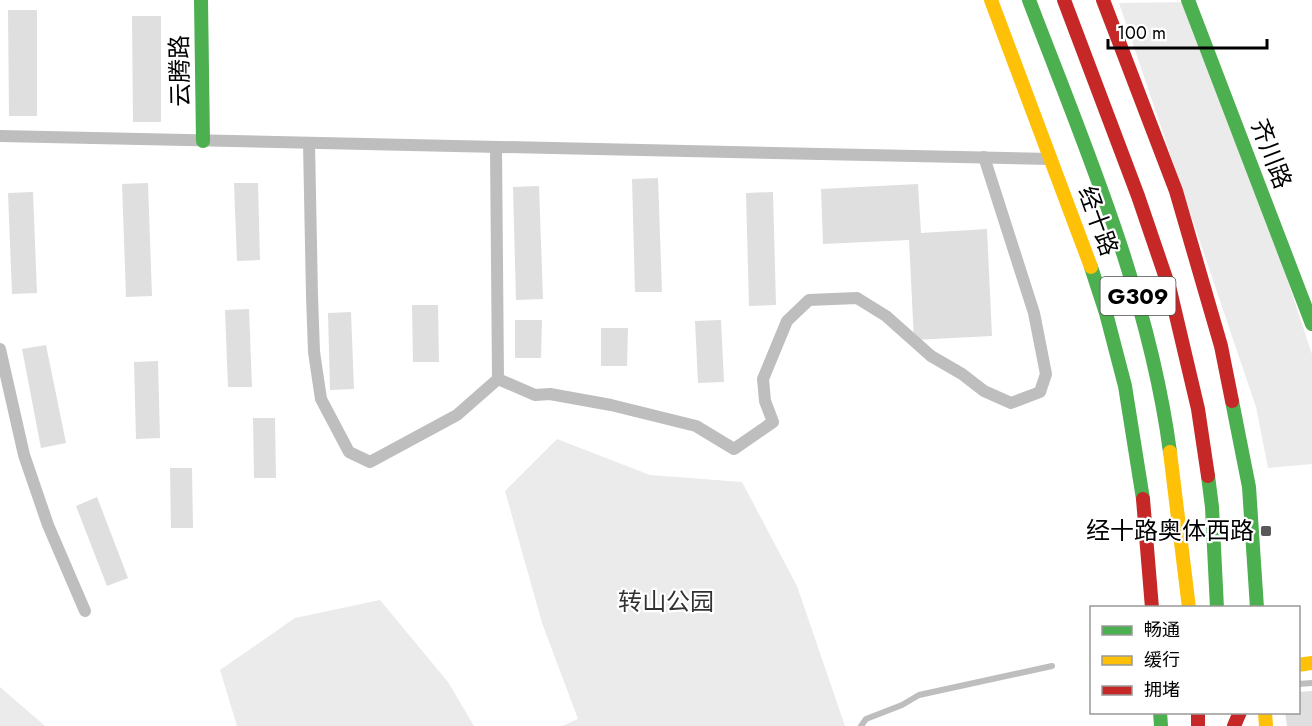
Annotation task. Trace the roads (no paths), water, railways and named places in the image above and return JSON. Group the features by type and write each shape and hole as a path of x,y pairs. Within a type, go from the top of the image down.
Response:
{"main road":[{"name":"云腾路","path":"201,0 203,141"},
{"name":"经十路","path":"991,0 1082,241 1106,313 1125,386 1145,515 1152,606"},
{"name":"经十路","path":"1029,0 1106,204 1137,295 1165,412 1189,606"},
{"name":"经十路","path":"1064,0 1138,196 1170,290 1198,409 1212,507 1217,606"},
{"path":"1103,0 1176,191 1221,346 1249,487 1257,606"},
{"name":"齐川路","path":"1188,0 1312,324"}],"street":[{"path":"0,136 1051,159"},
{"path":"309,143 314,352 321,399 349,452 370,462 457,415 498,379 496,147"},
{"path":"498,379 535,395 550,394 611,405 696,426 734,449 772,422 765,401 763,379 787,321 809,300 856,298 886,316 931,356 962,374 984,391 1011,403 1040,392 1046,374 1034,313 984,157"},
{"path":"0,349 24,455 48,525 86,611"}],"lane":[{"path":"861,726 866,719 902,705 919,695 1052,666"}],"place":[{"name":"经十路奥体西路","path":"1266,531"}],"park label":[{"name":"转山公园","path":"666,602"}]}
